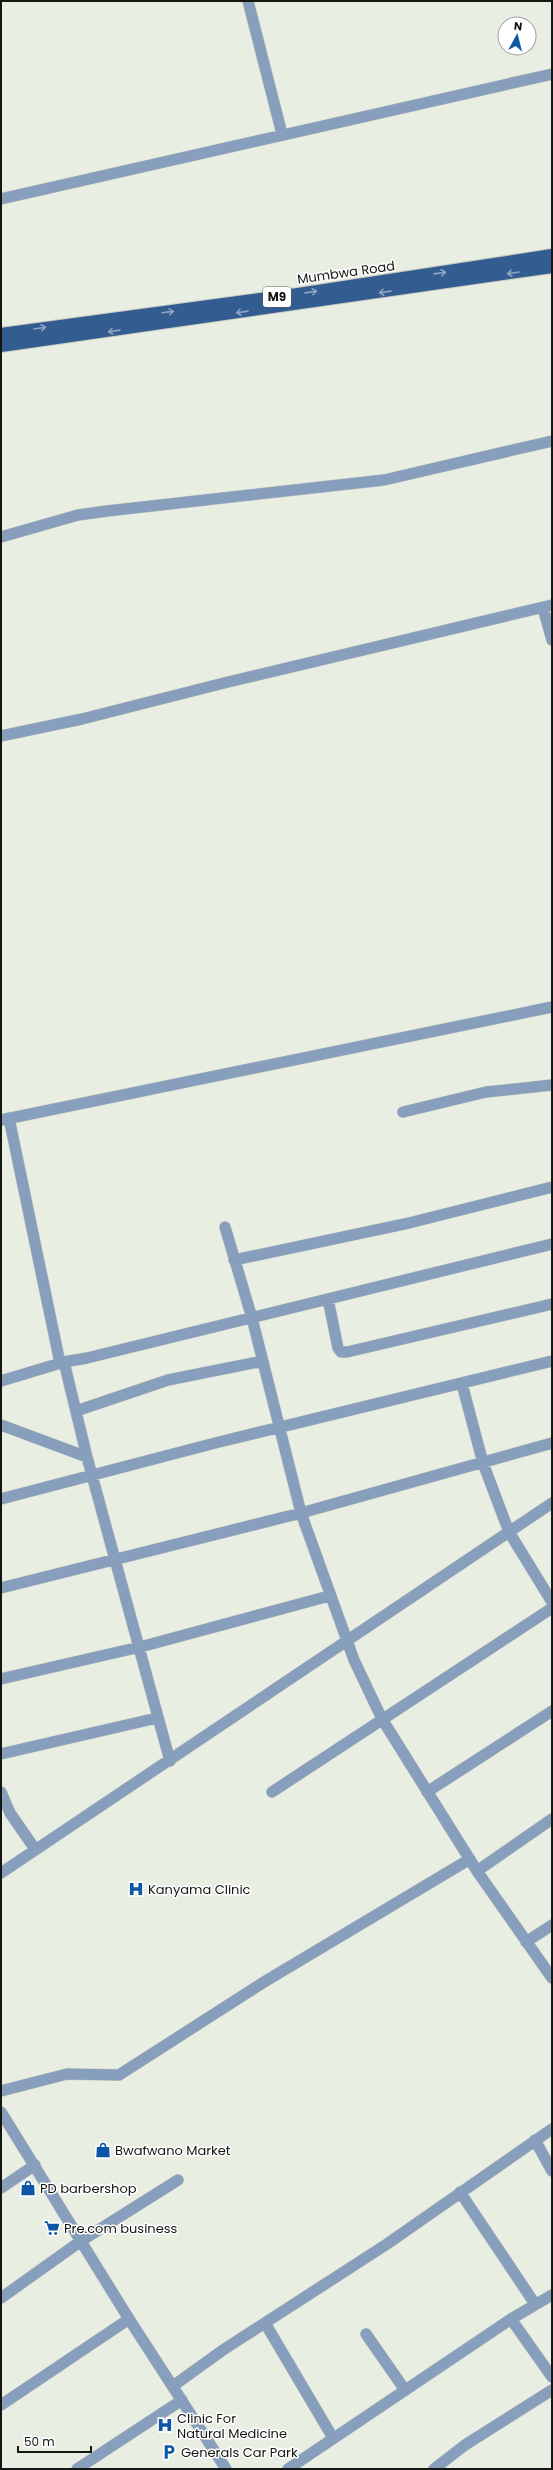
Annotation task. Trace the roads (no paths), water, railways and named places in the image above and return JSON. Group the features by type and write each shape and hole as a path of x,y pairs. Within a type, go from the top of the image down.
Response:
{"main road":[{"name":"Mumbwa Road","path":"1,334 298,294 552,255"},
{"name":"Mumbwa Road","path":"1,346 552,267"}],"street":[{"path":"248,1 282,134"},
{"path":"1,199 282,134 552,74"},
{"path":"1,537 78,516 107,511 384,480 552,441"},
{"path":"1,736 82,719 231,681 547,607 552,640"},
{"path":"170,1761 157,1718 140,1647 62,1362 5,1119 552,1007"},
{"path":"403,1112 486,1092 552,1085"},
{"path":"234,1260 409,1223 552,1188"},
{"path":"225,1227 252,1318 301,1513 329,1596 347,1642 382,1719 477,1871 552,1978"},
{"path":"1,1381 62,1362 94,1357 552,1244"},
{"path":"328,1299 338,1348 341,1352 347,1352 552,1304"},
{"path":"76,1411 168,1380 263,1361"},
{"path":"1,1499 279,1428 552,1361"},
{"path":"462,1384 483,1463 509,1532 552,1602"},
{"path":"1,1425 87,1457"},
{"path":"1,1588 116,1561 301,1513 552,1443"},
{"path":"1,1873 35,1849 170,1761 552,1503"},
{"path":"1,1679 140,1647 329,1596"},
{"path":"272,1792 552,1608"},
{"path":"427,1792 552,1711"},
{"path":"1,1754 157,1718"},
{"path":"1,1792 10,1813 35,1849"},
{"path":"477,1871 552,1819"},
{"path":"1,2091 67,2074 119,2074 257,1986 470,1858"},
{"path":"526,1942 552,1925"},
{"path":"1,2112 129,2319 226,2469"},
{"path":"173,2386 265,2323 387,2244 552,2129"},
{"path":"535,2140 552,2171"},
{"path":"1,2188 35,2165"},
{"path":"1,2298 82,2241 178,2180"},
{"path":"460,2192 535,2304"},
{"path":"288,2469 511,2319 552,2295"},
{"path":"1,2405 129,2319"},
{"path":"511,2319 552,2377"},
{"path":"265,2323 333,2438"},
{"path":"366,2334 405,2390"},
{"path":"434,2469 465,2445 552,2390"},
{"path":"77,2469 182,2400"}],"place":[{"name":"Kanyama Clinic","path":"136,1889"},
{"name":"Bwafwano Market","path":"103,2150"},
{"name":"PD barbershop","path":"28,2188"},
{"name":"Pre.com business","path":"52,2228"},
{"name":"Clinic For Natural Medicine","path":"165,2425"},
{"name":"Generals Car Park","path":"169,2452"}]}
